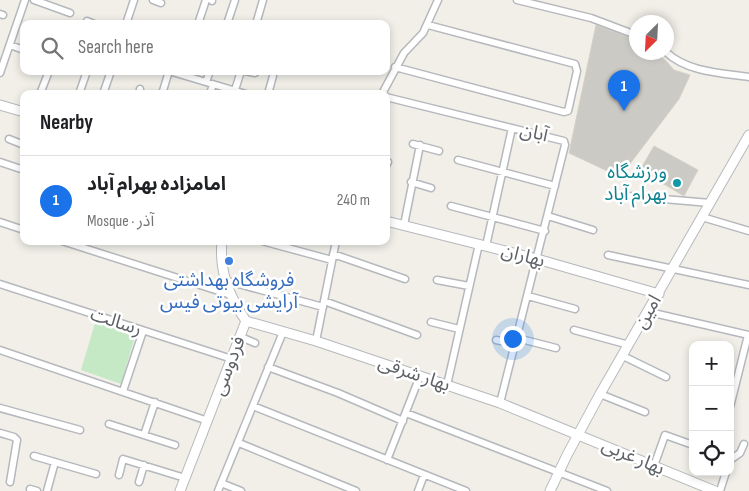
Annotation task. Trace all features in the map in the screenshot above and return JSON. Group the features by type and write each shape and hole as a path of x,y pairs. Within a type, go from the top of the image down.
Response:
{"street":[{"path":"0,74 1,65 10,45 25,0"},
{"path":"34,0 70,13"},
{"path":"127,20 134,0"},
{"path":"153,0 161,3"},
{"path":"199,20 206,0"},
{"path":"228,20 235,0"},
{"path":"257,20 263,0"},
{"path":"384,90 404,53 424,33 438,0"},
{"path":"517,0 591,18 629,32"},
{"path":"395,67 564,112 568,111 577,66 575,64 428,25"},
{"path":"10,45 20,49"},
{"path":"674,59 687,65 715,72 749,77"},
{"path":"42,90 47,75"},
{"path":"80,90 86,75"},
{"path":"104,90 110,75"},
{"path":"163,90 168,75"},
{"path":"185,75 235,90 240,75"},
{"path":"210,75 210,90"},
{"path":"269,90 273,76"},
{"name":"آبان","path":"390,98 564,141 548,216 500,403"},
{"path":"0,105 20,111"},
{"path":"447,385 469,286 493,217 501,172 512,128"},
{"name":"امین","path":"550,491 558,472 600,394 630,345 749,135"},
{"path":"9,139 20,143"},
{"path":"413,144 439,152"},
{"path":"404,225 411,182 420,145"},
{"path":"458,160 555,186"},
{"path":"0,162 20,169"},
{"path":"411,182 430,188"},
{"path":"629,196 710,203"},
{"path":"450,206 544,231"},
{"path":"548,216 593,230"},
{"path":"702,217 749,231"},
{"path":"0,222 20,229"},
{"name":"بهاران","path":"390,222 537,259 659,294"},
{"path":"75,245 231,295"},
{"name":"فردوسی","path":"180,491 246,321 224,280 220,261 222,245"},
{"path":"280,245 333,257 405,279"},
{"path":"316,340 335,245"},
{"path":"608,255 749,285"},
{"path":"224,280 324,304 416,335"},
{"path":"436,280 469,286"},
{"name":"رسالت","path":"0,284 232,359"},
{"path":"528,296 575,309"},
{"path":"648,312 748,335 734,391"},
{"name":"بهار شرقی","path":"246,321 316,340 500,403 579,434"},
{"path":"431,322 459,329"},
{"path":"574,330 630,345"},
{"path":"123,391 143,331"},
{"path":"218,491 283,332"},
{"path":"241,337 255,343"},
{"path":"496,340 516,341 556,348"},
{"path":"0,350 208,421"},
{"path":"622,356 666,377"},
{"path":"268,367 338,393 403,421"},
{"path":"387,460 420,376"},
{"path":"600,394 645,412"},
{"path":"144,435 155,402"},
{"path":"253,406 466,491"},
{"path":"0,408 80,430"},
{"path":"406,413 607,491"},
{"path":"109,424 175,445"},
{"path":"0,433 14,437 17,440 10,482"},
{"name":"بهار غربی","path":"579,434 715,491"},
{"path":"654,466 665,435 689,444"},
{"path":"239,443 356,491"},
{"path":"734,457 740,453 744,444"},
{"path":"34,456 96,474"},
{"path":"119,475 123,459 185,478"},
{"path":"47,491 54,462"},
{"path":"140,482 144,465"},
{"path":"418,491 424,475"},
{"path":"720,491 725,476"},
{"path":"221,483 241,491"}],"green space":[{"path":"96,320 136,333 121,384 81,370"}],"building":[{"path":"596,25 629,37 629,60 665,60 674,70 690,75 679,99 620,177 569,153"},
{"name":"ورزشگاه بهرام آباد","path":"654,146 698,170 684,196 640,170"}],"place":[{"name":"امامزاده بهرام آباد","path":"624,111"},
{"name":"ورزشگاه بهرام آباد","path":"677,183"},
{"name":"فروشگاه بهداشتی آرایشی بیوتی فیس","path":"229,261"}]}
